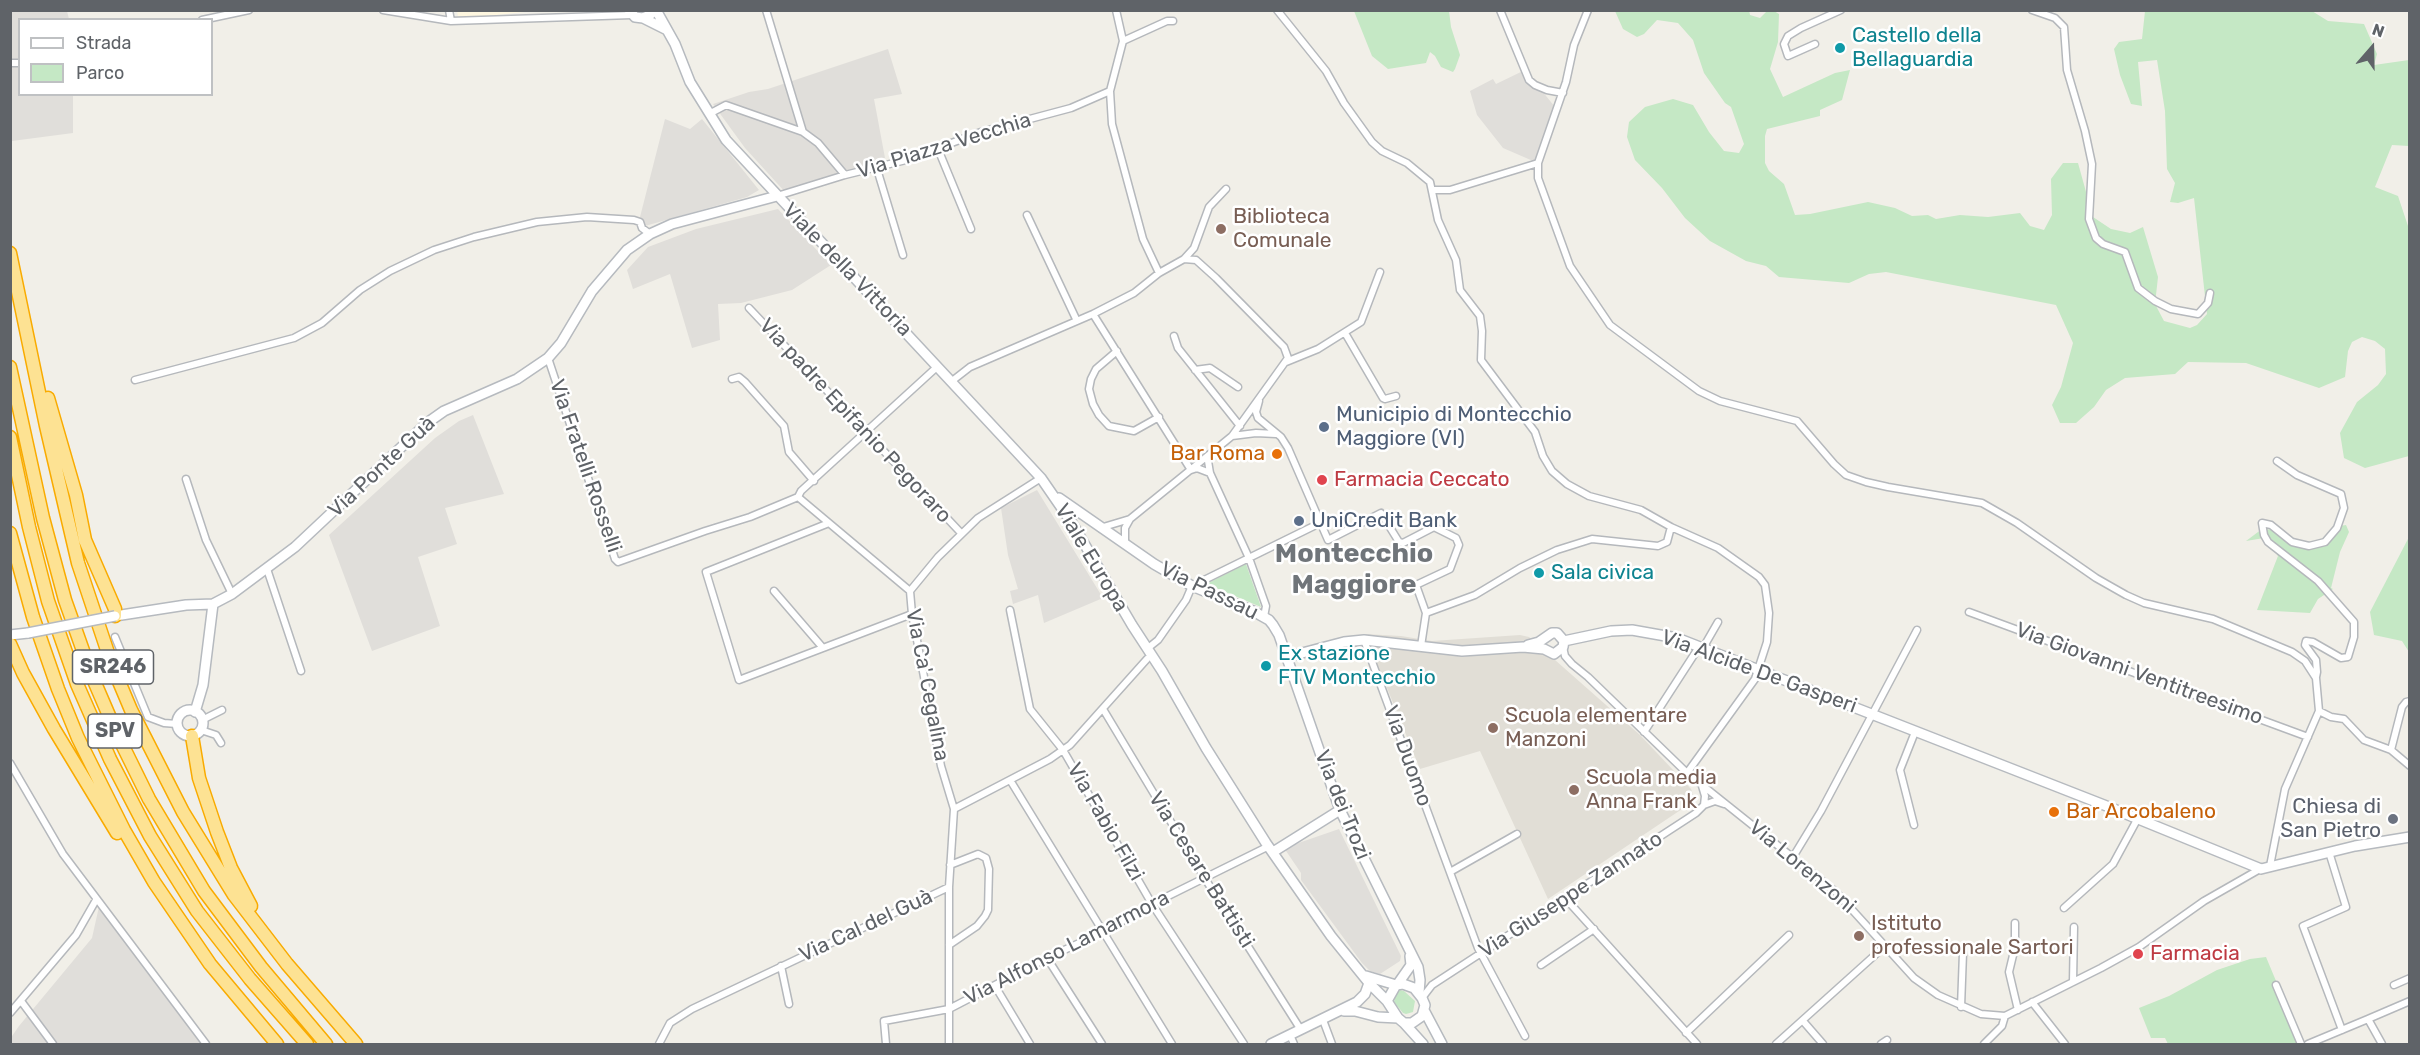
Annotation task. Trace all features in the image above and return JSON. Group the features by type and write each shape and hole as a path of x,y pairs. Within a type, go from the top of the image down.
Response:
{"highway":[{"name":"SR246","path":"10,253 46,426 78,563 112,664 131,710 154,760 206,852 260,930 356,1044"},
{"path":"15,274 34,332 43,378 85,540 115,609 115,616"},
{"name":"SPV","path":"10,367 43,518 65,600 92,676 125,751 169,836 204,891 261,968 326,1044"},
{"name":"SPV","path":"10,436 29,527 48,601 84,702 118,776 150,836 198,911 250,980 307,1044"},
{"path":"10,533 33,617 78,738 124,830 154,882 210,964"},
{"path":"10,644 54,729 154,894 181,930 278,1044"},
{"path":"198,729 194,758 213,822 246,898 325,1009"}],"street":[{"path":"211,18 249,10"},
{"path":"383,10 451,21 630,13 668,31"},
{"path":"449,10 451,21"},
{"path":"613,14 622,10"},
{"name":"Viale della Vittoria","path":"643,18 655,10 668,31 690,82 726,141 952,381 1041,478 1051,492"},
{"path":"766,10 803,132"},
{"path":"1116,10 1123,41 1110,91 1112,124 1143,239 1159,273"},
{"path":"1277,10 1320,62 1344,103 1372,142 1382,151 1407,163 1430,182 1438,220 1456,260 1460,290 1480,316 1483,366 1535,432 1545,462 1552,471 1583,493 1599,500 1641,510 1671,527 1718,548 1740,562 1764,582 1770,632 1758,670 1742,698 1687,773"},
{"path":"1500,10 1529,80 1535,86 1563,93"},
{"path":"1588,10 1574,45 1563,93 1538,163 1538,178 1570,266 1610,325 1699,391 1720,401 1797,421 1846,475 1888,487 1982,503 2017,523 2111,587 2144,603 2213,619 2292,652 2305,660 2316,678"},
{"path":"1815,44 1788,56 1784,44 1788,36 1801,28 1841,10"},
{"path":"2032,10 2055,18 2064,27 2067,70 2092,164 2090,219 2096,238 2103,244 2125,252 2138,288 2147,296 2171,309 2198,314 2208,303 2210,293"},
{"path":"1123,41 1167,21 1173,21"},
{"name":"Via Piazza Vecchia","path":"777,196 844,175 877,169 981,132 1071,108 1110,91"},
{"path":"709,114 726,105 803,132 818,143 844,175"},
{"path":"938,149 970,229"},
{"path":"1433,190 1450,189 1538,163"},
{"path":"877,169 903,255"},
{"path":"952,381 970,367 1134,294 1159,273 1184,259 1194,248 1209,207 1226,189"},
{"name":"Via Ponte Guà","path":"10,635 186,605 213,604 232,594 295,547 428,423 444,411 517,379 548,358 561,343 583,305 627,250 650,234 672,224 777,196"},
{"path":"1027,215 1077,321"},
{"path":"135,380 294,338 322,323 360,290 390,271 434,250 474,237 537,222 587,217 634,220 640,222 642,228 650,234"},
{"path":"1100,528 1130,519 1211,455 1232,436 1286,362 1288,352 1270,332 1206,268 1192,258 1184,259"},
{"path":"1286,362 1307,355 1361,322 1380,272"},
{"name":"Via padre Epifanio Pegoraro","path":"749,308 961,533"},
{"path":"1093,314 1191,470"},
{"path":"1345,333 1383,398 1396,396"},
{"path":"1174,336 1178,348 1240,426"},
{"path":"1117,351 1096,369 1091,379 1089,389 1099,415 1109,426 1134,431 1159,417"},
{"name":"Via Fratelli Rosselli","path":"548,358 617,562 750,517 798,497"},
{"path":"910,591 798,497 801,491 938,366"},
{"path":"1195,370 1210,368 1238,387"},
{"path":"732,379 739,377 745,382 783,425 786,431 787,449 814,481"},
{"path":"1259,401 1256,412 1258,418 1288,448 1328,540 1381,513 1399,542 1403,543 1434,527 1451,535 1459,545 1450,569 1415,586 1426,613 1422,646"},
{"path":"1232,436 1256,433 1276,434"},
{"path":"1211,455 1208,460 1210,473 1249,558 1266,606 1264,617"},
{"path":"2265,868 2285,789 2319,711 2316,660 2305,645 2306,641 2313,642 2342,658 2348,657 2354,637 2354,622 2318,581 2268,542 2262,523 2271,525 2292,542 2309,546 2325,542 2337,528 2344,508 2341,495 2297,475 2277,461"},
{"path":"1191,470 1197,468 1210,473"},
{"name":"Via Ca' Cegalina","path":"954,809 941,766 912,614 910,591 961,533 978,518 1041,478"},
{"path":"186,480 206,540 232,594"},
{"name":"Via Passau","path":"1051,492 1125,545 1192,586 1269,620 1279,635 1287,657"},
{"name":"Viale Europa","path":"1051,492 1270,849 1330,936 1423,1044"},
{"path":"1125,545 1125,528 1130,519"},
{"path":"829,523 706,572 739,680 912,614"},
{"path":"1148,648 1158,640 1186,600 1192,586 1320,523"},
{"path":"1426,613 1475,595 1520,568 1557,550 1592,539 1658,546 1667,542 1671,527"},
{"path":"267,569 301,671"},
{"path":"774,591 823,648"},
{"path":"198,729 195,712 203,686 213,604"},
{"name":"Via Fabio Filzi","path":"1010,610 1030,709 1063,750 1152,904 1244,1044"},
{"name":"Via Giovanni Ventitreesimo","path":"1970,612 2308,736"},
{"path":"1644,732 1718,622"},
{"name":"Viale Europa","path":"1132,625 1147,658 1171,690"},
{"name":"Via Alcide De Gasperi","path":"1563,644 1611,631 1632,630 1677,638 2265,868"},
{"path":"1793,858 1821,811 1917,630"},
{"path":"1287,657 1344,642 1364,640 1462,651 1522,647 1544,649 1554,654 1563,644 1557,633 1552,633 1539,642 1522,647"},
{"path":"1544,649 1545,636"},
{"path":"115,637 148,717 164,723 177,724"},
{"name":"Via Duomo","path":"1364,640 1481,953 1525,1036"},
{"name":"Via Lorenzoni","path":"1563,644 1565,656 1572,664 1687,773 1836,892 1914,978 1938,995 1961,1007 1990,1016 2005,1016"},
{"name":"Via dei Trozi","path":"1287,657 1340,810 1418,967 1420,996"},
{"path":"954,809 1063,750 1086,729 1147,658"},
{"path":"2391,750 2402,707 2409,701"},
{"name":"Via Cesare Battisti","path":"1103,709 1204,877 1301,1030"},
{"path":"177,724 184,735 198,729 222,710"},
{"path":"2319,711 2331,717 2344,719 2364,740 2391,750 2409,766"},
{"path":"177,724 183,713 195,712"},
{"path":"198,729 216,735 221,743"},
{"path":"1914,825 1900,770 1915,732"},
{"path":"10,763 58,845 96,900 206,1044"},
{"path":"1010,780 1172,1044"},
{"path":"1701,784 1704,805 1715,801 1730,806"},
{"name":"Via Giuseppe Zannato","path":"1420,996 1481,953 1696,813 1704,805"},
{"name":"Via Cal del Guà","path":"658,1044 665,1029 677,1017 949,887 954,809"},
{"path":"1270,849 1340,810"},
{"path":"2064,908 2113,864 2138,818"},
{"path":"1450,873 1517,834"},
{"path":"1984,1044 2002,1026 2005,1016 2139,947 2204,901 2265,868 2329,852 2409,837"},
{"name":"Via Alfonso Lamarmora","path":"886,1044 884,1021 949,1009 1047,958 1104,932 1204,877 1270,849"},
{"path":"2329,852 2346,907 2303,926 2342,1030"},
{"path":"948,945 977,926 988,910 989,868 986,858 978,854 950,865"},
{"path":"949,887 949,1044"},
{"path":"1566,899 1697,1044"},
{"path":"10,1013 76,935 96,900"},
{"path":"2014,923 2015,946 2009,972 2018,1010"},
{"path":"2073,982 2074,927"},
{"path":"1540,965 1594,929"},
{"path":"1686,1033 1789,935"},
{"path":"1776,1044 1885,946"},
{"path":"1370,1015 1381,1012 1396,985 1411,965 1407,948"},
{"path":"1961,1007 1963,953"},
{"path":"1047,958 1102,1044"},
{"name":"Via Cal del Guà","path":"781,966 789,1004"},
{"path":"2394,985 2409,978"},
{"path":"1271,1044 1292,1040 1301,1030 1362,998 1366,979 1408,985 1420,996 1424,1010 1442,1044"},
{"path":"2277,985 2301,1044"},
{"path":"995,986 1030,1044"},
{"path":"21,1001 53,1044"},
{"path":"2308,1044 2409,1001"},
{"path":"2032,1002 2065,1044"},
{"path":"1341,1011 1355,1011 1412,1023 1424,1010"},
{"path":"2368,1019 2382,1044"},
{"path":"1323,1020 1332,1044"},
{"path":"1803,1021 1823,1044"}],"shaded area":[{"path":"10,11 67,11 69,18 18,18 18,96 73,96 73,133 12,141"},
{"path":"457,11 534,11 477,17 458,16"},
{"path":"888,49 902,94 874,99 885,158 881,159 882,166 786,193 745,148 713,104 749,92 768,89"},
{"path":"1525,70 1555,107 1540,164 1503,148 1477,115 1470,91 1493,79 1496,84"},
{"path":"665,119 690,129 702,119 759,190 747,197 645,226 640,217"},
{"path":"778,209 831,265 792,290 741,303 718,304 720,340 692,348 670,274 633,289 627,270 648,247 696,229"},
{"path":"473,415 504,494 445,508 457,544 418,557 440,626 372,651 329,535 435,438 459,421"},
{"path":"1037,490 1103,598 1044,623 1038,595 1013,604 1010,591 1018,589 1008,555 1001,508"},
{"path":"1365,634 1432,641 1520,635 1529,637 1640,735 1691,789 1694,797 1691,803 1548,899 1480,751 1420,769"},
{"path":"1339,829 1401,956 1400,961 1380,974 1370,971 1362,963 1301,880 1301,873 1284,848"},
{"path":"100,902 203,1044 11,1044 10,1039 19,1026 92,938"}],"green space":[{"path":"1749,10 1750,15 1760,18 1767,11 1779,14 1778,42 1770,69 1783,97 1835,73 1850,70 1842,100 1820,110 1820,116 1767,129 1765,163 1769,171 1784,184 1795,215 1868,202 1895,208 1912,216 1928,215 1936,219 1960,215 1988,217 2020,213 2030,226 2044,230 2052,215 2051,179 2063,163 2078,163 2093,217 2111,229 2130,233 2143,227 2158,277 2155,304 2164,321 2190,328 2197,325 2207,314 2194,198 2178,203 2170,202 2175,183 2167,169 2165,111 2157,60 2138,62 2142,106 2131,104 2120,75 2114,49 2119,42 2142,39 2145,11 2312,11 2328,21 2364,24 2377,54 2374,65 2409,60 2409,146 2392,145 2375,187 2398,196 2409,229 2409,456 2365,468 2344,458 2340,433 2357,402 2378,385 2386,374 2385,349 2375,341 2362,337 2352,342 2348,351 2345,377 2319,388 2246,363 2188,362 2175,374 2125,378 2106,390 2094,407 2076,423 2060,423 2052,405 2061,387 2073,343 2056,305 1886,272 1869,274 1849,283 1779,277 1766,266 1746,261 1710,241 1685,218 1662,188 1635,160 1627,137 1629,122 1645,107 1673,99 1693,105 1709,132 1724,151 1739,153 1744,144 1731,107 1725,103 1704,73 1693,40 1678,23 1657,20 1644,34 1637,37 1623,29 1615,11"},
{"path":"1354,11 1449,11 1451,27 1460,55 1455,69 1453,72 1441,67 1430,52 1426,63 1388,69 1372,56"},
{"path":"2346,525 2349,532 2340,552 2331,588 2333,589 2318,599 2310,613 2257,610 2278,556 2264,538 2246,541 2262,529 2276,530 2292,543 2309,545 2322,540 2340,526"},
{"path":"2409,537 2409,652 2402,641 2374,635 2370,612"},
{"path":"1246,564 1261,607 1206,584"},
{"path":"2266,957 2289,1012 2299,1044 2168,1044 2165,1038 2151,1038 2139,1008 2169,996 2217,970 2250,959"},
{"path":"1400,990 1415,1001 1413,1012 1403,1013 1394,1002 1396,991"}],"place":[{"name":"Castello della Bellaguardia","path":"1840,48"},
{"name":"Biblioteca Comunale","path":"1221,229"},
{"name":"Municipio di Montecchio Maggiore (VI)","path":"1324,427"},
{"name":"Bar Roma","path":"1277,454"},
{"name":"Farmacia Ceccato","path":"1322,480"},
{"name":"UniCredit Bank","path":"1299,521"},
{"name":"Sala civica","path":"1539,573"},
{"name":"Ex stazione FTV Montecchio","path":"1266,666"},
{"name":"Scuola elementare Manzoni","path":"1493,728"},
{"name":"Scuola media Anna Frank","path":"1574,790"},
{"name":"Bar Arcobaleno","path":"2054,812"},
{"name":"Chiesa di San Pietro","path":"2393,819"},
{"name":"Istituto professionale Sartori","path":"1859,936"},
{"name":"Farmacia","path":"2138,954"}],"district":[{"name":"Montecchio Maggiore","path":"1354,570"}]}
